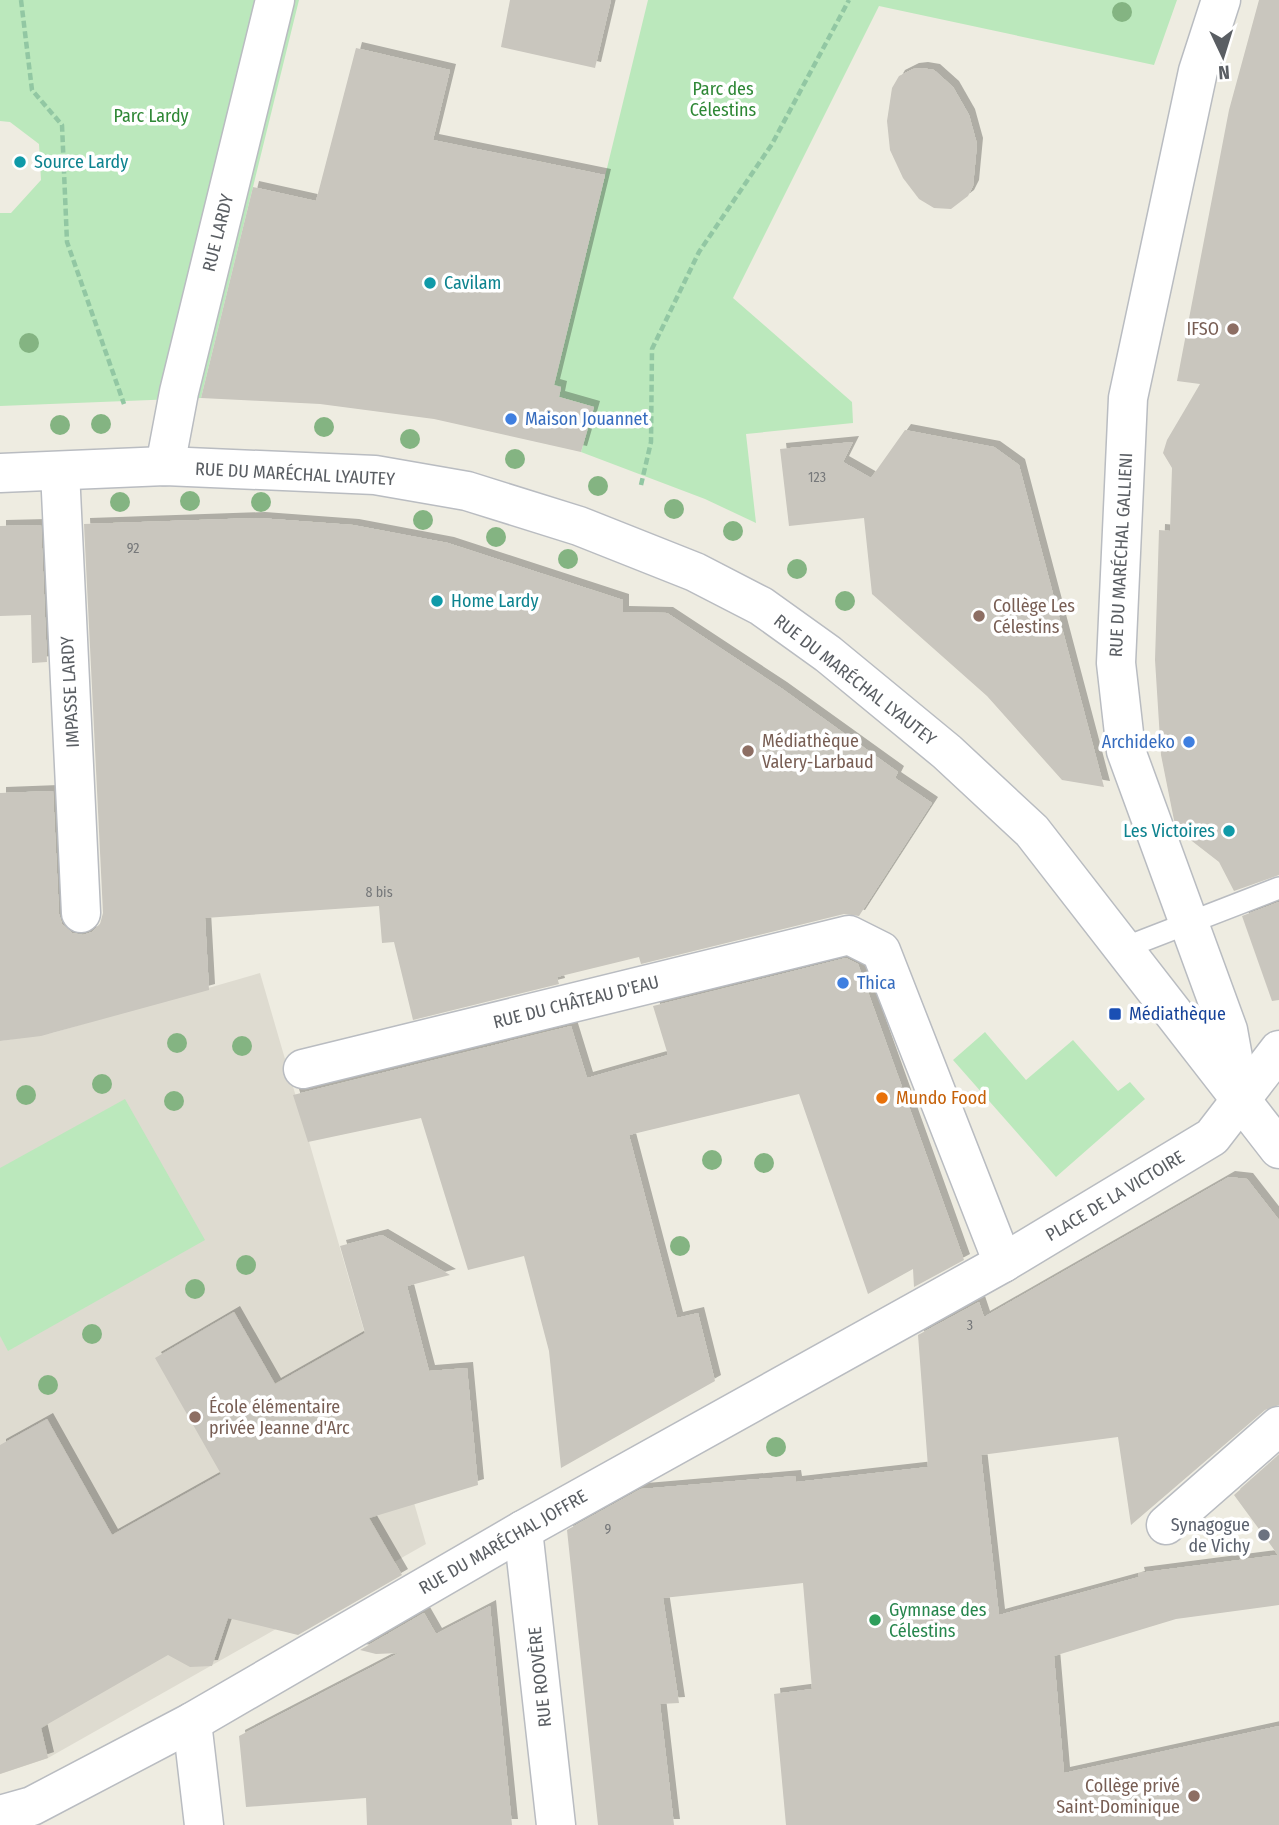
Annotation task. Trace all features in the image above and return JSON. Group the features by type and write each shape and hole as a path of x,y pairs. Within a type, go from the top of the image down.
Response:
{"street":[{"name":"RUE LARDY","path":"165,466 179,392 275,0"},
{"name":"RUE DU MARÉCHAL GALLIENI","path":"1221,0 1198,71 1128,398 1116,663 1126,751 1228,1030 1241,1102"},
{"name":"RUE DU MARÉCHAL LYAUTEY","path":"0,473 165,466 375,475 467,491 579,526 695,572 761,606 828,654 947,752 1032,831 1124,948"},
{"name":"IMPASSE LARDY","path":"60,471 81,913"},
{"name":"RUE DU CHÂTEAU D'EAU","path":"303,1069 849,935 881,951 1003,1264"},
{"path":"1124,948 1279,1149"},
{"name":"PLACE DE LA VICTOIRE","path":"1003,1264 1212,1137 1279,1050"},
{"name":"RUE DU MARÉCHAL JOFFRE","path":"0,1815 32,1806 192,1722 523,1530 1003,1264"},
{"path":"1166,1525 1279,1426"},
{"name":"RUE ROOVÈRE","path":"523,1530 555,1825"},
{"path":"192,1722 204,1825"}],"lane":[{"path":"1124,948 1279,888"}],"path":[{"path":"21,0 32,90 62,125 66,242 127,411"},
{"path":"641,485 651,442 652,349 699,253 772,144 849,0"}],"shaded area":[{"name":"École élémentaire privée Jeanne d'Arc","path":"260,973 426,1544 48,1758 0,1774 0,1041 52,1033"}],"green space":[{"name":"Parc Lardy","path":"0,0 299,0 201,398 0,406 0,213 11,213 41,180 39,144 10,122 0,121"},
{"name":"Parc des Célestins","path":"648,0 1177,0 1154,65 879,6 733,298 852,402 853,423 746,434 756,523 705,499 581,452 594,407 559,397 561,388 554,385"},
{"path":"985,1032 1026,1080 1073,1040 1118,1091 1130,1082 1145,1099 1056,1177 953,1060"},
{"path":"125,1099 205,1240 8,1351 0,1336 0,1168"}],"building":[{"path":"510,0 611,0 595,68 501,47"},
{"path":"1259,0 1279,0 1279,875 1234,891 1219,862 1179,831 1174,820 1161,755 1155,660 1159,530 1170,531 1172,468 1163,453 1167,440 1200,384 1177,381 1229,110"},
{"path":"356,48 450,70 433,140 605,175 554,385 561,387 559,397 594,407 581,452 434,419 320,404 201,398 253,187 316,201"},
{"path":"922,68 934,70 953,87 969,115 977,144 973,186 968,196 951,209 934,208 919,199 903,178 890,150 887,121 892,88 899,76"},
{"name":"Collège Les Célestins","path":"905,430 994,447 1019,465 1104,787 1062,780 987,696 872,594 864,518 789,526 780,449 853,442 843,462 871,478"},
{"path":"259,518 353,525 448,543 623,600 623,612 667,613 781,688 898,772 895,778 932,803 859,916 844,914 641,964 639,957 557,977 559,984 413,1020 394,942 382,943 379,906 205,918 209,990 41,1036 0,1041 0,793 53,791 59,914 62,924 72,933 83,935 92,932 100,924 103,913 84,524"},
{"path":"41,525 47,662 32,663 31,615 0,616 0,526"},
{"path":"1279,902 1279,1000 1272,1001 1242,916"},
{"path":"846,958 858,964 964,1260 914,1287 913,1269 868,1294 799,1094 629,1135 677,1318 698,1313 715,1381 561,1468 549,1351 524,1256 468,1270 421,1118 308,1142 293,1095 571,1026 587,1078 668,1055 653,1006"},
{"path":"1229,1177 1247,1179 1279,1220 1279,1405 1265,1410 1131,1525 1118,1437 981,1455 999,1615 1139,1577 1138,1573 1278,1555 1234,1495 1279,1455 1279,1605 1176,1619 1054,1656 1064,1773 1279,1726 1279,1825 786,1825 774,1694 812,1689 803,1583 663,1598 679,1703 660,1704 674,1825 598,1825 567,1530 641,1489 795,1476 796,1482 928,1467 918,1335 979,1302 984,1317"},
{"path":"382,1235 450,1275 407,1286 429,1371 467,1368 478,1485 369,1518 402,1575 298,1635 228,1618 212,1666 190,1667 168,1655 41,1728 48,1758 0,1774 0,1445 47,1419 112,1535 221,1474 155,1358 234,1312 275,1384 365,1333 340,1246"},
{"path":"490,1606 512,1825 367,1825 366,1798 246,1807 239,1736 399,1653 376,1654 360,1650 424,1613 436,1634"}],"place":[{"name":"Source Lardy","path":"20,162"},
{"name":"Cavilam","path":"430,283"},
{"name":"IFSO","path":"1233,329"},
{"name":"Maison Jouannet","path":"511,419"},
{"name":"Home Lardy","path":"437,601"},
{"name":"Collège Les Célestins","path":"979,616"},
{"name":"Archideko","path":"1189,742"},
{"name":"Médiathèque Valery-Larbaud","path":"748,751"},
{"name":"Les Victoires","path":"1229,831"},
{"name":"Thica","path":"843,983"},
{"name":"Médiathèque","path":"1115,1014"},
{"name":"Mundo Food","path":"882,1098"},
{"name":"École élémentaire privée Jeanne d'Arc","path":"195,1417"},
{"name":"Synagogue de Vichy","path":"1264,1535"},
{"name":"Gymnase des Célestins","path":"875,1620"},
{"name":"Collège privé Saint-Dominique","path":"1194,1796"}]}
